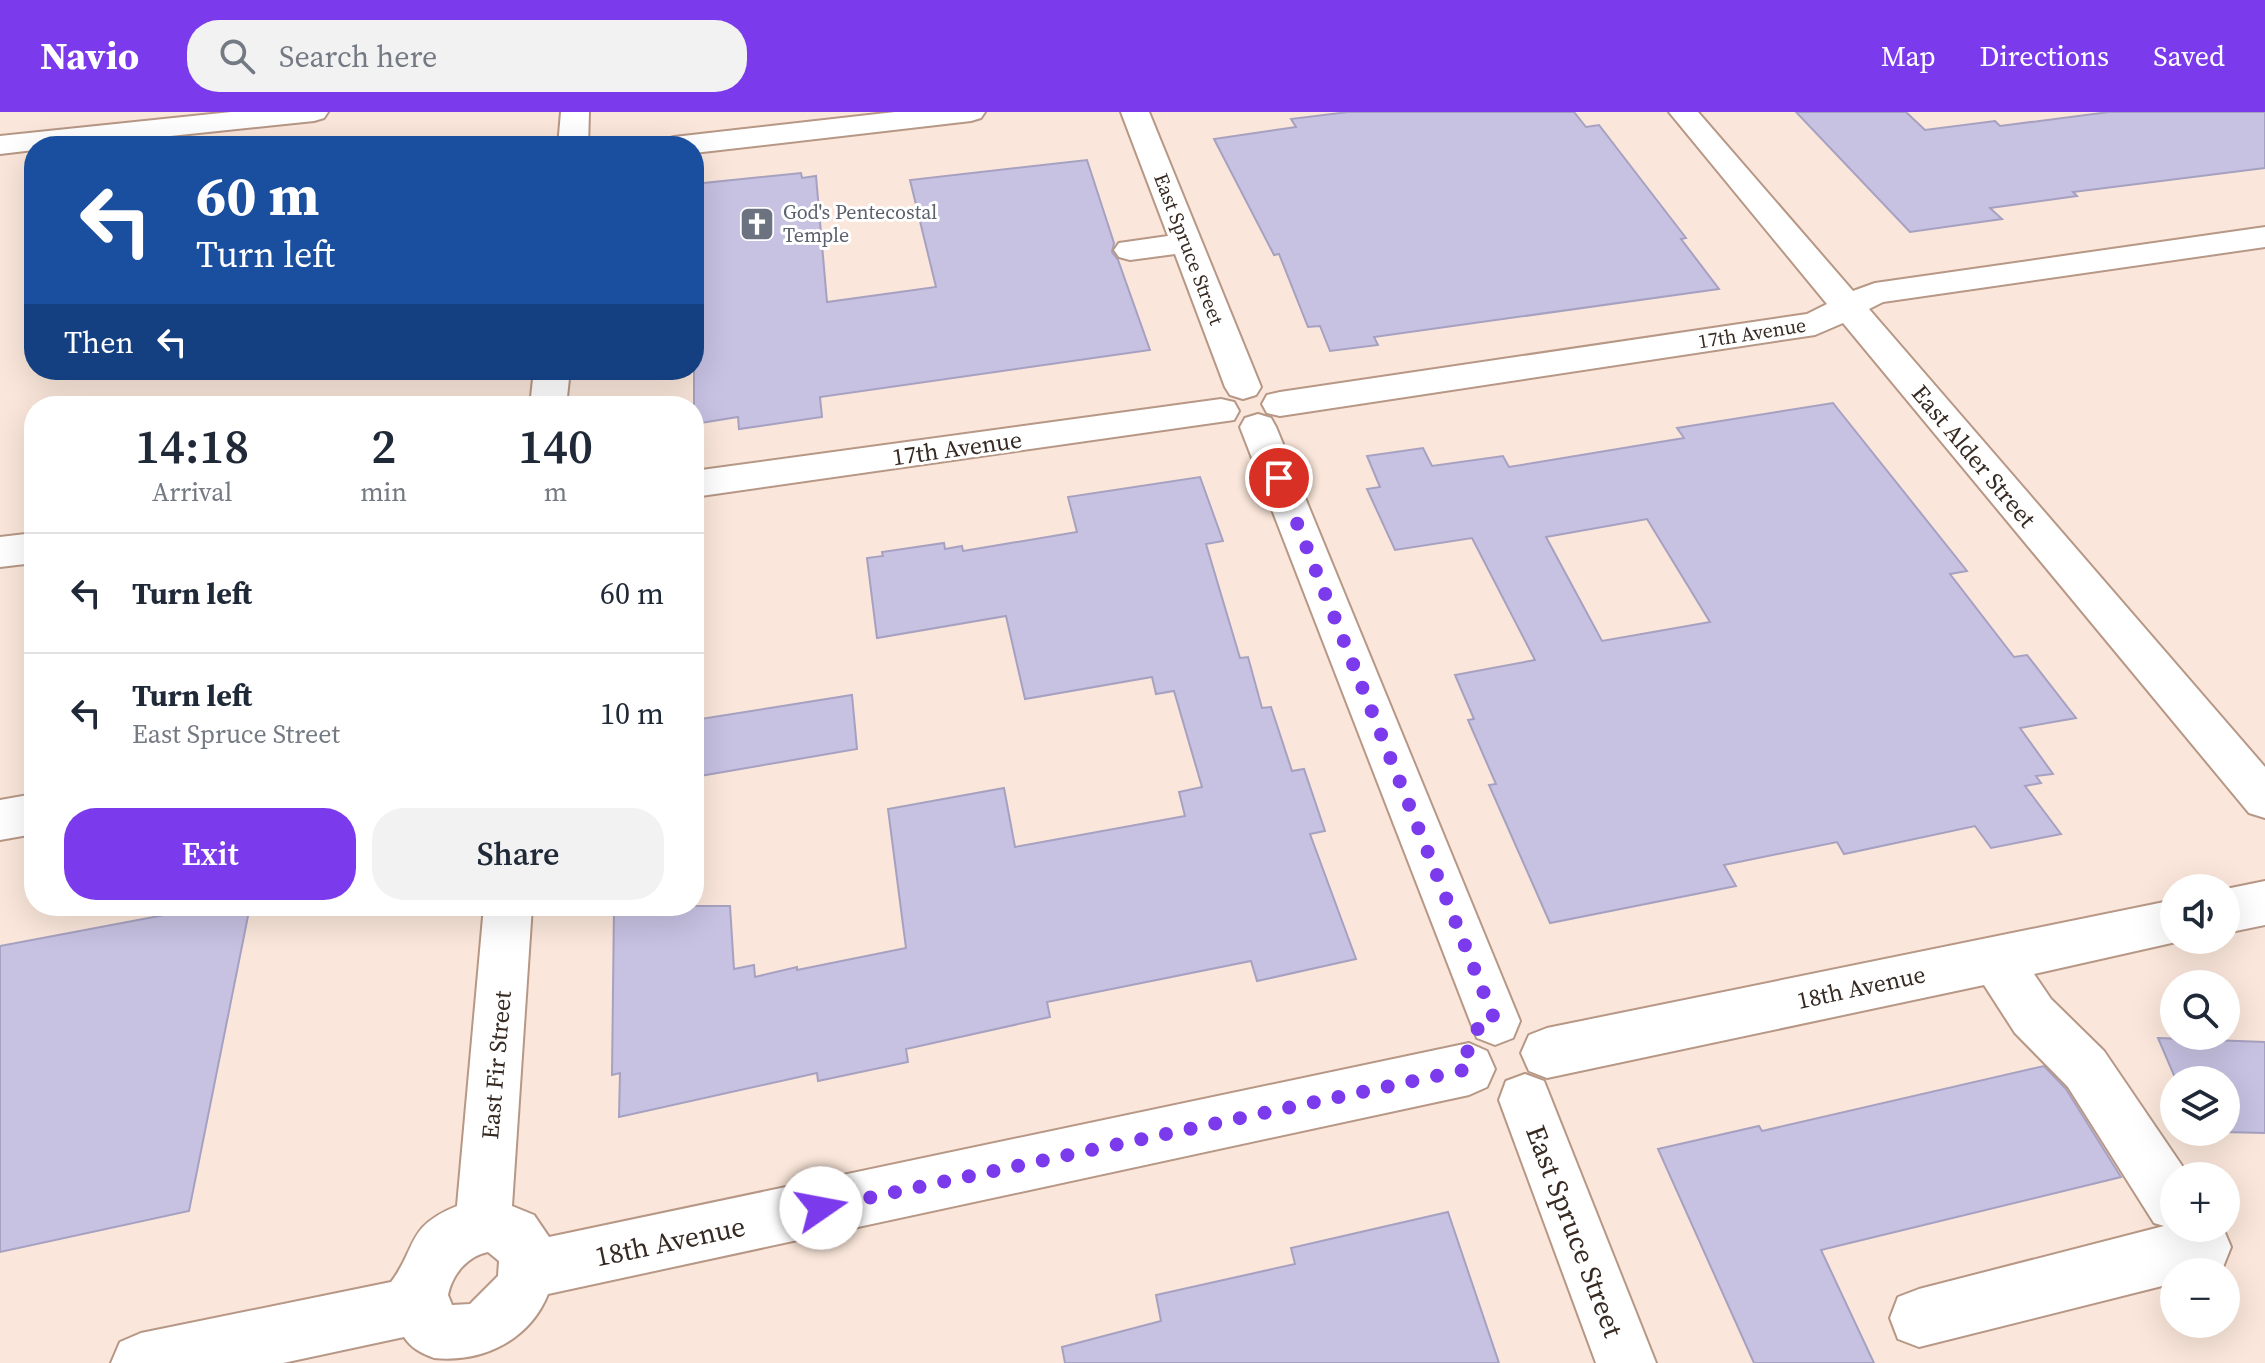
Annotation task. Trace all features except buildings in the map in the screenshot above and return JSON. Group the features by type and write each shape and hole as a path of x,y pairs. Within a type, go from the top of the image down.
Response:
{"street":[{"path":"88,136 314,112"},
{"path":"574,136 575,112"},
{"path":"704,142 884,117 971,112"},
{"name":"East Spruce Street","path":"1135,112 1495,1021"},
{"name":"East Alder Street","path":"1683,112 2265,799"},
{"path":"275,136 281,115"},
{"path":"0,145 24,143"},
{"name":"17th Avenue","path":"704,483 1251,407 1815,324 1875,293 2265,237"},
{"path":"1130,250 1187,243"},
{"path":"0,552 24,549"},
{"path":"0,820 24,816"},
{"path":"2240,908 2265,903"},
{"name":"East Fir Street","path":"483,1225 507,916"},
{"name":"18th Avenue","path":"1536,1076 1995,958 2160,925"},
{"path":"1995,958 2033,1016 2086,1069 2160,1182"},
{"path":"1495,1021 1513,1021 1538,1036 1536,1076 1501,1099 1488,1092 1469,1069 1469,1042 1475,1031 1495,1021"},
{"name":"18th Avenue","path":"528,1270 1469,1069"},
{"name":"East Spruce Street","path":"1536,1076 1626,1363"},
{"path":"483,1225 504,1227 516,1234 526,1247 528,1270 521,1293 502,1319 472,1349 433,1327 423,1315 419,1299 421,1282 440,1248 455,1236 483,1225"},
{"path":"1919,1318 2203,1247 2200,1242"},
{"path":"141,1363 398,1310 419,1299"}],"place":[{"name":"God's Pentecostal Temple","path":"757,224"}],"route":[{"path":"821,1208 1469,1069 1466,1054 1469,1042 1475,1031 1485,1023 1495,1021 1279,478"}]}
